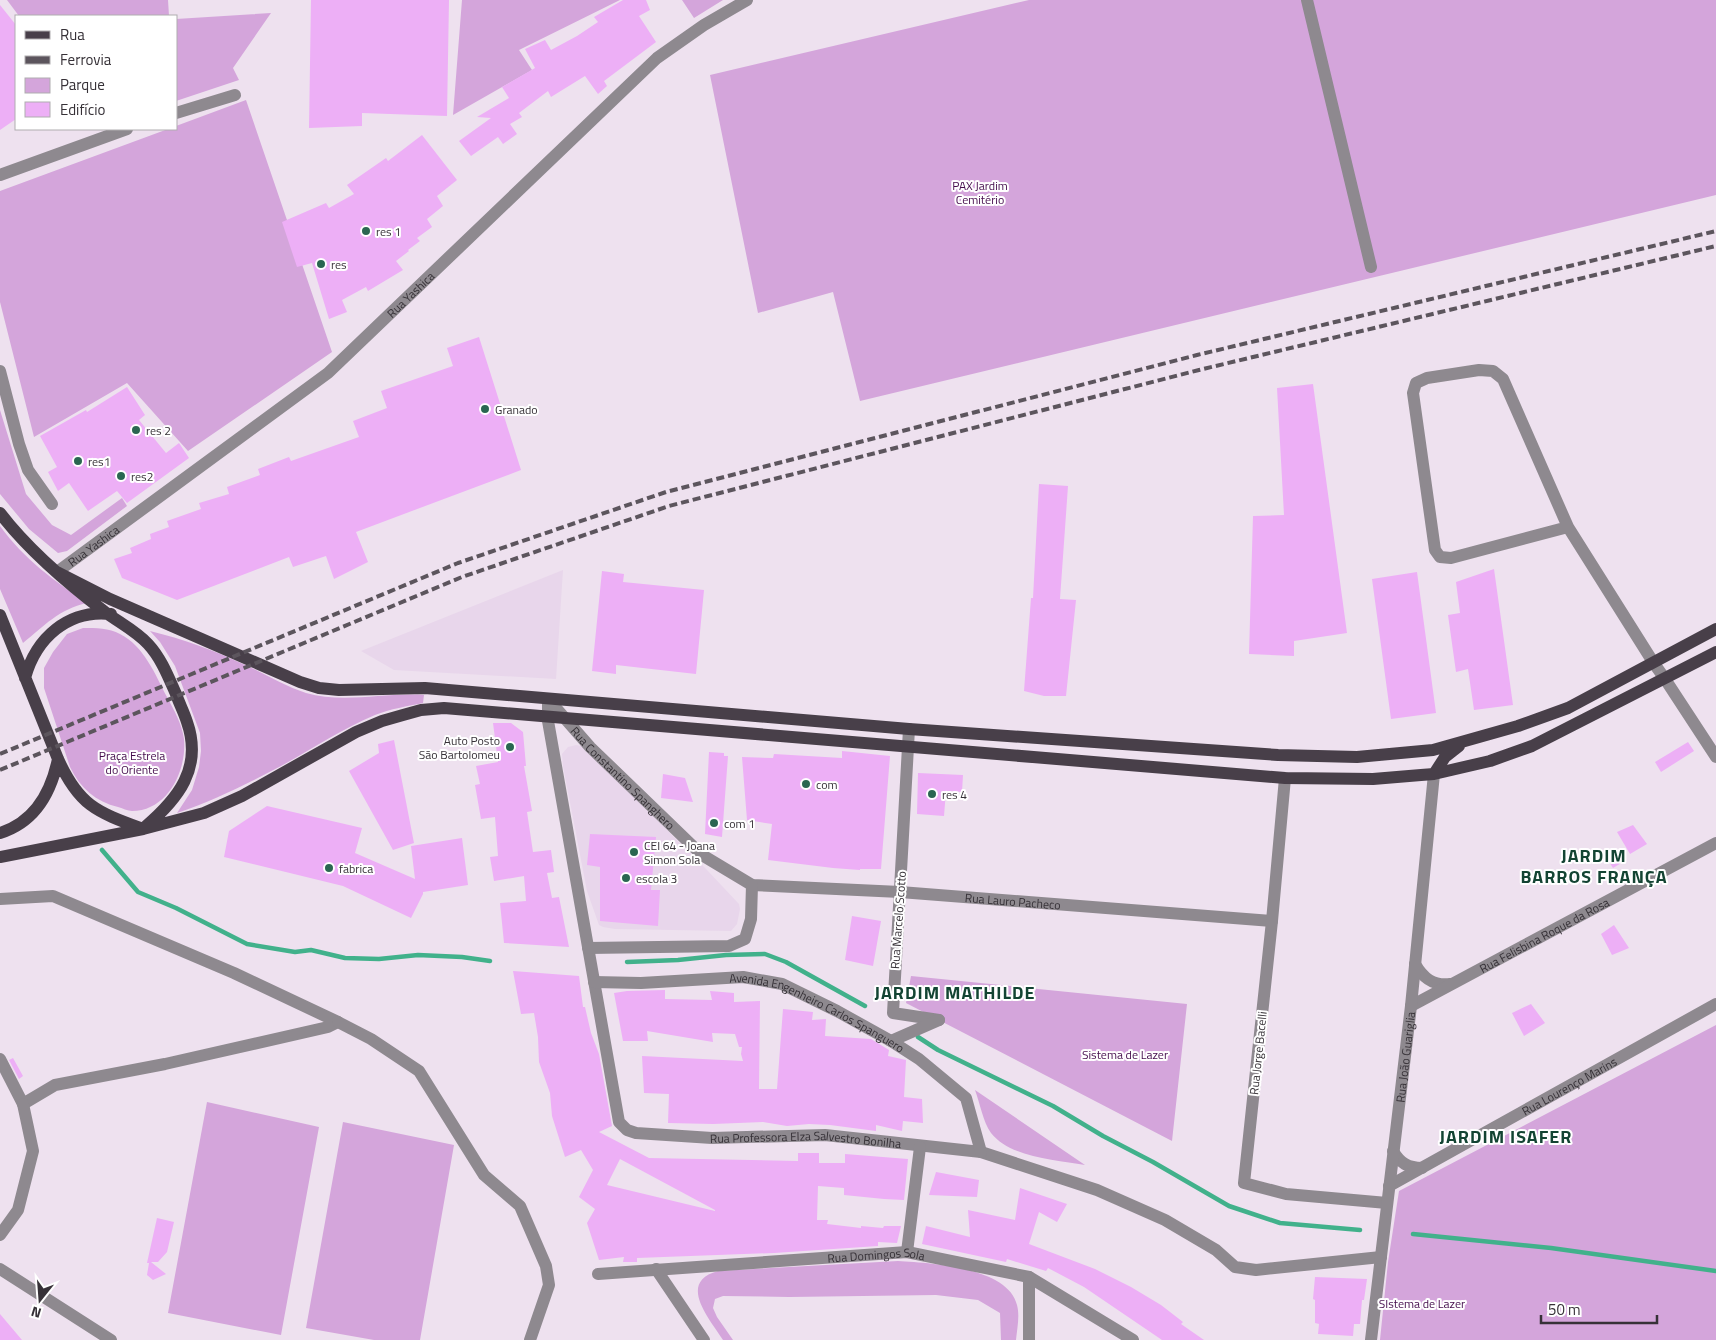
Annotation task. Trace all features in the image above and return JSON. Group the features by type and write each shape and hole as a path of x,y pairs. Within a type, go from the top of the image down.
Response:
{"main road":[{"path":"0,513 31,549 107,613 132,630 153,650 167,672 187,722 190,734 190,761 182,787 166,809 143,829"},
{"path":"57,572 110,599 300,682 319,688 339,690 425,688 910,729 1278,755 1358,757 1433,750 1464,743 1568,708 1716,629"},
{"path":"26,678 29,664 35,651 59,627 74,619 90,614 107,613 163,622"},
{"path":"0,615 66,777 86,802 109,816 143,829"},
{"path":"0,857 143,829 204,813 224,805 356,732 382,721 422,710 444,708 547,716 908,752 1285,778 1373,779 1434,774 1490,761 1532,746 1716,652"},
{"path":"1434,774 1445,757 1464,743"},
{"path":"0,833 21,824 44,800 54,776 58,759"}],"street":[{"name":"Rua Yashica","path":"57,572 328,373 656,58 704,25 747,0"},
{"path":"1307,0 1371,267"},
{"path":"178,112 235,95"},
{"path":"0,175 124,130"},
{"path":"1568,527 1451,558 1440,557 1435,550 1413,393 1416,383 1427,378 1479,370 1493,370 1503,379 1568,527 1653,662 1716,757"},
{"path":"0,371 19,444 28,470 52,504"},
{"name":"Rua Professora Elza Salvestro Bonilha","path":"548,698 547,716 619,1122 626,1130 636,1133 712,1138 826,1135 920,1147 981,1152 1097,1190 1165,1220 1216,1250 1235,1267 1256,1270 1381,1257"},
{"name":"Rua Constantino Spanghero","path":"548,698 590,747 702,855 752,885"},
{"name":"Rua Marcelo Scotto","path":"891,1041 939,1020 893,1012 910,729"},
{"name":"Rua João Guariglia","path":"1371,1340 1411,1006 1434,774"},
{"name":"Rua Jorge Bacelli","path":"1285,778 1244,1183 1286,1194 1387,1203"},
{"name":"Rua Felisbina Roque da Rosa","path":"1411,1006 1716,843"},
{"path":"588,948 730,946 745,939 751,919 752,885"},
{"name":"Rua Lauro Pacheco","path":"752,885 900,892 1272,920"},
{"path":"0,899 53,896 234,973 338,1022 371,1039 419,1071 484,1175 520,1206 546,1266 549,1285 530,1340"},
{"path":"1415,964 1420,974 1436,984 1452,984"},
{"name":"Avenida Engenheiro Carlos Spanguero","path":"594,982 641,983 743,977 782,984 837,1011 891,1041 919,1059 966,1098 981,1152"},
{"name":"Rua Lourenço Marins","path":"1389,1186 1716,1004"},
{"path":"23,1104 54,1085 165,1064 328,1027 338,1022"},
{"path":"0,1059 23,1104 33,1150 18,1210 0,1235"},
{"path":"907,1252 920,1147"},
{"path":"1393,1150 1398,1160 1402,1163 1412,1168 1422,1168"},
{"name":"Rua Domingos Sola","path":"598,1274 907,1252 1029,1277 1133,1340"},
{"path":"0,1269 110,1340"},
{"path":"656,1269 704,1340"},
{"path":"1029,1277 1029,1340"}],"shaded area":[{"path":"563,570 556,679 394,670 361,651"},
{"name":"CEI 64 - Joana Simon Sola","path":"581,746 591,754 739,904 737,924 731,931 615,929 599,925 587,891 563,766 562,754 568,747"}],"green space":[{"path":"7,0 168,0 169,15 18,15"},
{"path":"462,0 620,0 519,50 532,70 453,115"},
{"path":"682,0 723,0 694,18"},
{"name":"PAX Jardim Cemitério","path":"1029,0 1716,0 1716,195 860,401 833,292 758,313 710,75"},
{"path":"271,13 233,68 239,80 178,100 178,19"},
{"path":"246,100 332,352 188,451 127,383 34,437 0,302 0,191 165,130 178,130 178,125"},
{"path":"0,410 26,494 52,525 71,535 122,498 127,506 67,551 58,553 29,529 0,494"},
{"path":"0,526 19,549 40,569 87,603 68,609 60,614 23,643 0,589"},
{"name":"Praça Estrela do Oriente","path":"83,628 98,628 120,634 136,646 153,670 175,712 181,728 184,739 184,751 182,763 173,787 156,804 145,809 130,811 103,802 84,788 70,767 44,688 44,668 53,652 67,634"},
{"path":"150,631 209,650 306,693 335,698 424,695 423,703 375,715 351,726 243,786 177,813 192,790 199,767 201,751 200,733 175,666 160,642"},
{"name":"Sistema de Lazer","path":"911,976 1187,1004 1172,1141 906,1003"},
{"name":"SIstema de Lazer","path":"1716,1025 1716,1340 1380,1340 1388,1262 1399,1191"},
{"path":"975,1090 1085,1165 1048,1159 1010,1148 988,1129"},
{"path":"207,1102 319,1127 281,1335 168,1313"},
{"path":"343,1122 454,1145 420,1340 374,1340 306,1328"},
{"path":"898,1261 947,1266 984,1275 999,1282 1011,1292 1017,1305 1016,1340 1001,1340 1000,1313 978,1300 936,1295 723,1296 715,1299 713,1308 733,1340 723,1340 704,1311 698,1292 700,1283 706,1276 718,1271"}],"building":[{"path":"311,0 449,0 447,116 362,113 362,126 309,128"},
{"path":"623,0 646,0 650,10 639,16 656,42 604,81 607,86 598,94 585,76 551,97 548,91 519,113 522,117 510,124 517,134 503,144 498,137 471,156 459,141 491,118 477,117 509,98 502,87 535,68 525,49 545,40 551,50 598,22 594,17"},
{"path":"0,5 15,24 15,120 0,130"},
{"path":"422,135 457,180 437,196 443,206 427,219 432,227 417,238 420,241 396,261 403,270 368,291 366,287 342,300 347,312 329,319 312,263 297,267 282,222 326,203 329,208 354,194 347,185 386,158 388,161"},
{"path":"479,337 521,470 356,532 368,562 334,579 326,556 293,567 289,557 177,600 122,578 114,559 132,553 130,548 151,539 150,534 169,527 167,521 201,509 199,503 229,494 227,487 260,475 258,469 289,457 291,461 359,437 353,421 387,408 381,391 453,366 447,348"},
{"path":"1313,384 1347,633 1294,641 1294,656 1249,654 1253,516 1284,515 1277,388"},
{"path":"127,387 145,415 139,420 166,453 179,443 189,458 127,503 117,491 88,511 69,483 58,491 48,472 57,467 40,436 86,410 87,412"},
{"path":"1039,484 1068,486 1060,599 1076,600 1066,696 1044,696 1024,691 1031,598 1033,598"},
{"path":"1494,569 1513,705 1474,710 1468,669 1456,672 1448,615 1460,613 1456,582"},
{"path":"602,571 624,574 623,582 704,590 696,674 616,665 616,674 592,671"},
{"path":"1417,572 1436,713 1391,719 1372,579"},
{"path":"493,723 511,723 523,732 526,766 524,766 532,811 527,812 533,852 551,850 554,872 547,873 552,898 559,897 569,947 504,943 500,903 526,901 524,876 494,881 490,857 498,856 495,817 481,819 475,785 480,784 476,766 498,762"},
{"name":"fabrica","path":"394,740 414,843 393,850 349,771 379,753 378,744"},
{"path":"1688,742 1694,751 1661,772 1655,762"},
{"path":"842,751 890,756 881,869 833,868 768,860 772,824 747,820 742,757 773,758 774,754 842,758"},
{"path":"709,752 724,753 724,756 728,756 722,837 705,834"},
{"name":"res 4","path":"918,773 963,775 962,792 946,791 944,816 917,814"},
{"path":"663,774 685,778 693,802 661,798"},
{"name":"fabrica","path":"267,806 362,828 355,853 415,879 411,846 462,838 468,885 423,892 411,918 343,886 224,857 229,831"},
{"path":"1633,825 1647,844 1630,854 1617,832"},
{"name":"escola 3","path":"590,834 656,837 651,890 660,890 658,926 600,921 600,867 587,865"},
{"path":"1616,852 1623,862 1613,868 1606,857"},
{"path":"852,916 881,921 873,966 845,960"},
{"path":"1614,925 1629,948 1612,955 1601,934"},
{"path":"513,971 579,976 583,1007 585,1007 591,1033 599,1054 612,1126 599,1132 649,1158 798,1161 798,1153 819,1153 819,1163 845,1163 845,1154 908,1159 904,1200 844,1195 844,1188 818,1186 817,1220 828,1220 827,1224 861,1228 861,1226 883,1228 884,1226 901,1226 897,1243 878,1242 878,1246 774,1253 637,1258 637,1262 623,1262 624,1257 599,1260 587,1223 595,1209 579,1197 593,1170 581,1150 565,1157 552,1116 550,1093 539,1062 538,1037 534,1013 521,1014","holes":["620,1159 715,1211 607,1185"]},
{"path":"665,990 665,999 712,1000 710,991 734,993 734,1002 760,1001 759,1089 777,1089 783,1009 813,1012 812,1020 826,1019 825,1036 871,1039 889,1050 888,1056 906,1060 904,1097 922,1099 923,1123 903,1121 902,1131 876,1125 876,1131 830,1125 787,1126 763,1122 668,1123 669,1094 644,1093 642,1056 743,1061 742,1047 739,1047 735,1034 712,1033 713,1042 647,1031 648,1041 623,1041 614,993"},
{"path":"1531,1004 1545,1023 1524,1036 1512,1013"},
{"path":"13,1058 23,1076 19,1079 9,1060"},
{"path":"936,1172 979,1180 977,1197 929,1195"},
{"path":"1020,1188 1067,1204 1057,1222 1039,1212 1029,1244 1095,1269 1131,1287 1161,1305 1183,1322 1181,1324 1204,1340 1162,1340 1084,1287 1048,1268 1046,1271 1007,1259 1006,1262 922,1244 926,1226 970,1237 968,1210 1015,1220"},
{"path":"157,1218 174,1222 167,1252 158,1262 151,1262 166,1274 153,1280 147,1275 149,1263 147,1263"},
{"path":"1315,1277 1367,1279 1364,1300 1362,1300 1360,1324 1354,1324 1353,1336 1318,1334 1319,1324 1315,1323 1315,1300 1313,1299"},
{"path":"0,1314 22,1340 0,1340"}],"waterway":[{"path":"102,850 138,892 176,908 247,944 295,952 311,950 345,958 379,959 418,955 462,957 490,961"},
{"path":"627,962 765,954 786,962 865,1006"},
{"path":"918,1037 938,1050 1053,1106 1229,1206 1280,1223 1360,1230"},
{"path":"1413,1234 1551,1248 1716,1271"}],"railway":[{"path":"0,754 458,563 666,492 1197,355 1716,231"},
{"path":"0,770 462,577 669,506 1199,370 1716,246"}],"place":[{"name":"res 1","path":"366,231"},
{"name":"res","path":"321,264"},
{"name":"Granado","path":"485,409"},
{"name":"res 2","path":"136,430"},
{"name":"res1","path":"78,461"},
{"name":"res2","path":"121,476"},
{"name":"Auto Posto São Bartolomeu","path":"510,747"},
{"name":"com","path":"806,784"},
{"name":"res 4","path":"932,794"},
{"name":"com 1","path":"714,823"},
{"name":"CEI 64 - Joana Simon Sola","path":"634,852"},
{"name":"fabrica","path":"329,868"},
{"name":"escola 3","path":"626,878"}],"district":[{"name":"JARDIM BARROS FRANÇA","path":"1594,865"},
{"name":"JARDIM MATHILDE","path":"955,992"},
{"name":"JARDIM ISAFER","path":"1506,1136"}]}
